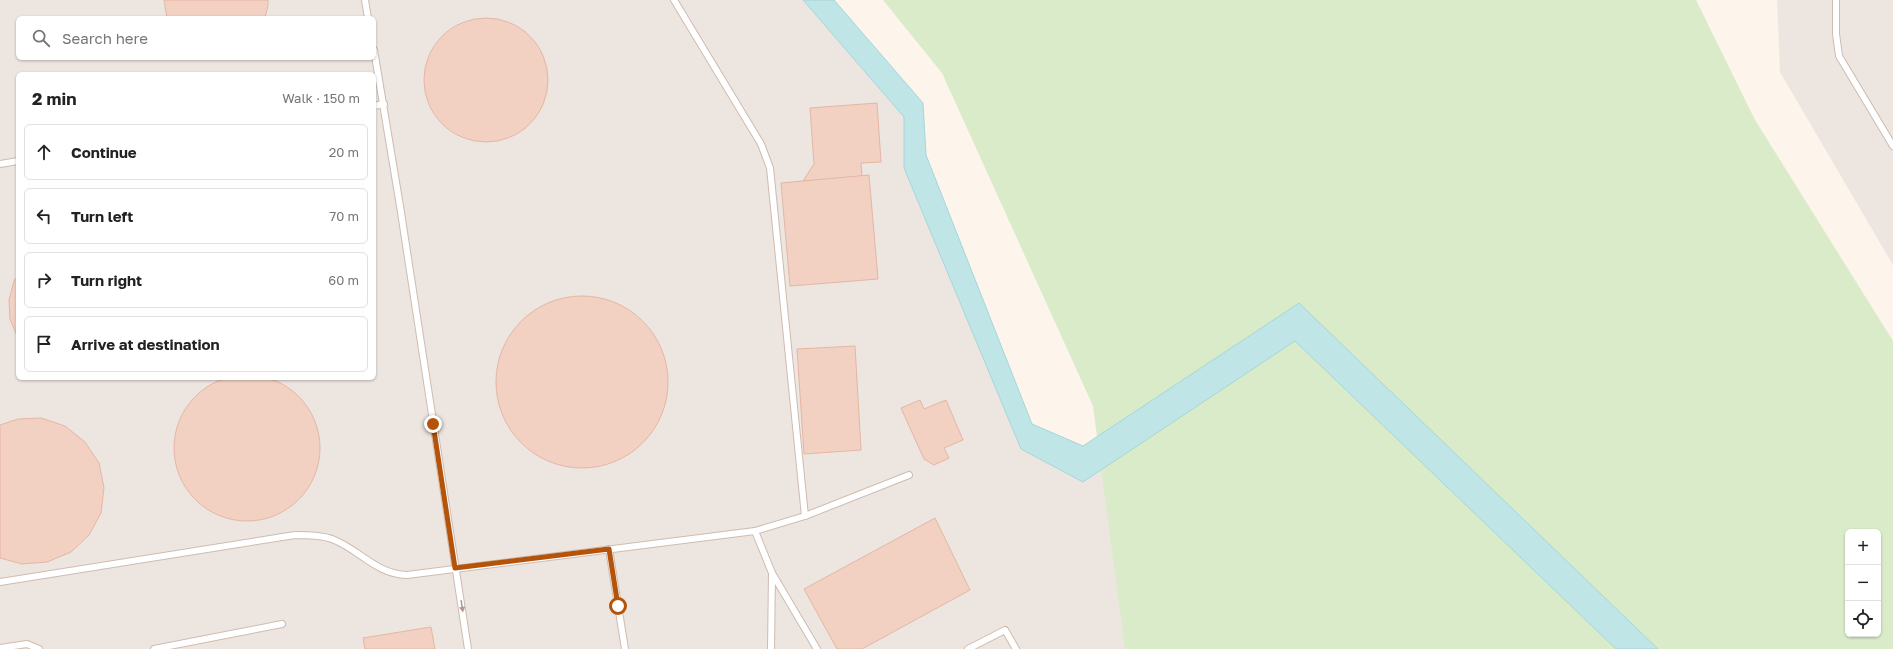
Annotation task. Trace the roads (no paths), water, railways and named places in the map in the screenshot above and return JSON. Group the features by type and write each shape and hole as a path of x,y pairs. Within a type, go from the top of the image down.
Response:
{"lane":[{"path":"365,0 368,16"},
{"path":"674,0 761,144 770,168 805,516"},
{"path":"1836,0 1836,34 1839,56 1893,146"},
{"path":"376,60 384,104 468,649"},
{"path":"376,106 384,104"},
{"path":"0,164 16,161"},
{"path":"0,582 295,534 332,539 395,574 407,575 755,531 805,516 909,475"},
{"path":"755,531 772,573 817,649"},
{"path":"609,549 624,649"},
{"path":"771,649 772,573"},
{"path":"154,649 282,624"},
{"path":"968,649 1005,630 1016,649"},
{"path":"0,648 27,644 39,649"}],"water":[{"path":"803,0 834,0 923,103 926,155 1032,424 1083,446 1299,303 1658,649 1616,649 1295,341 1083,482 1021,449 904,168 904,117"}]}
